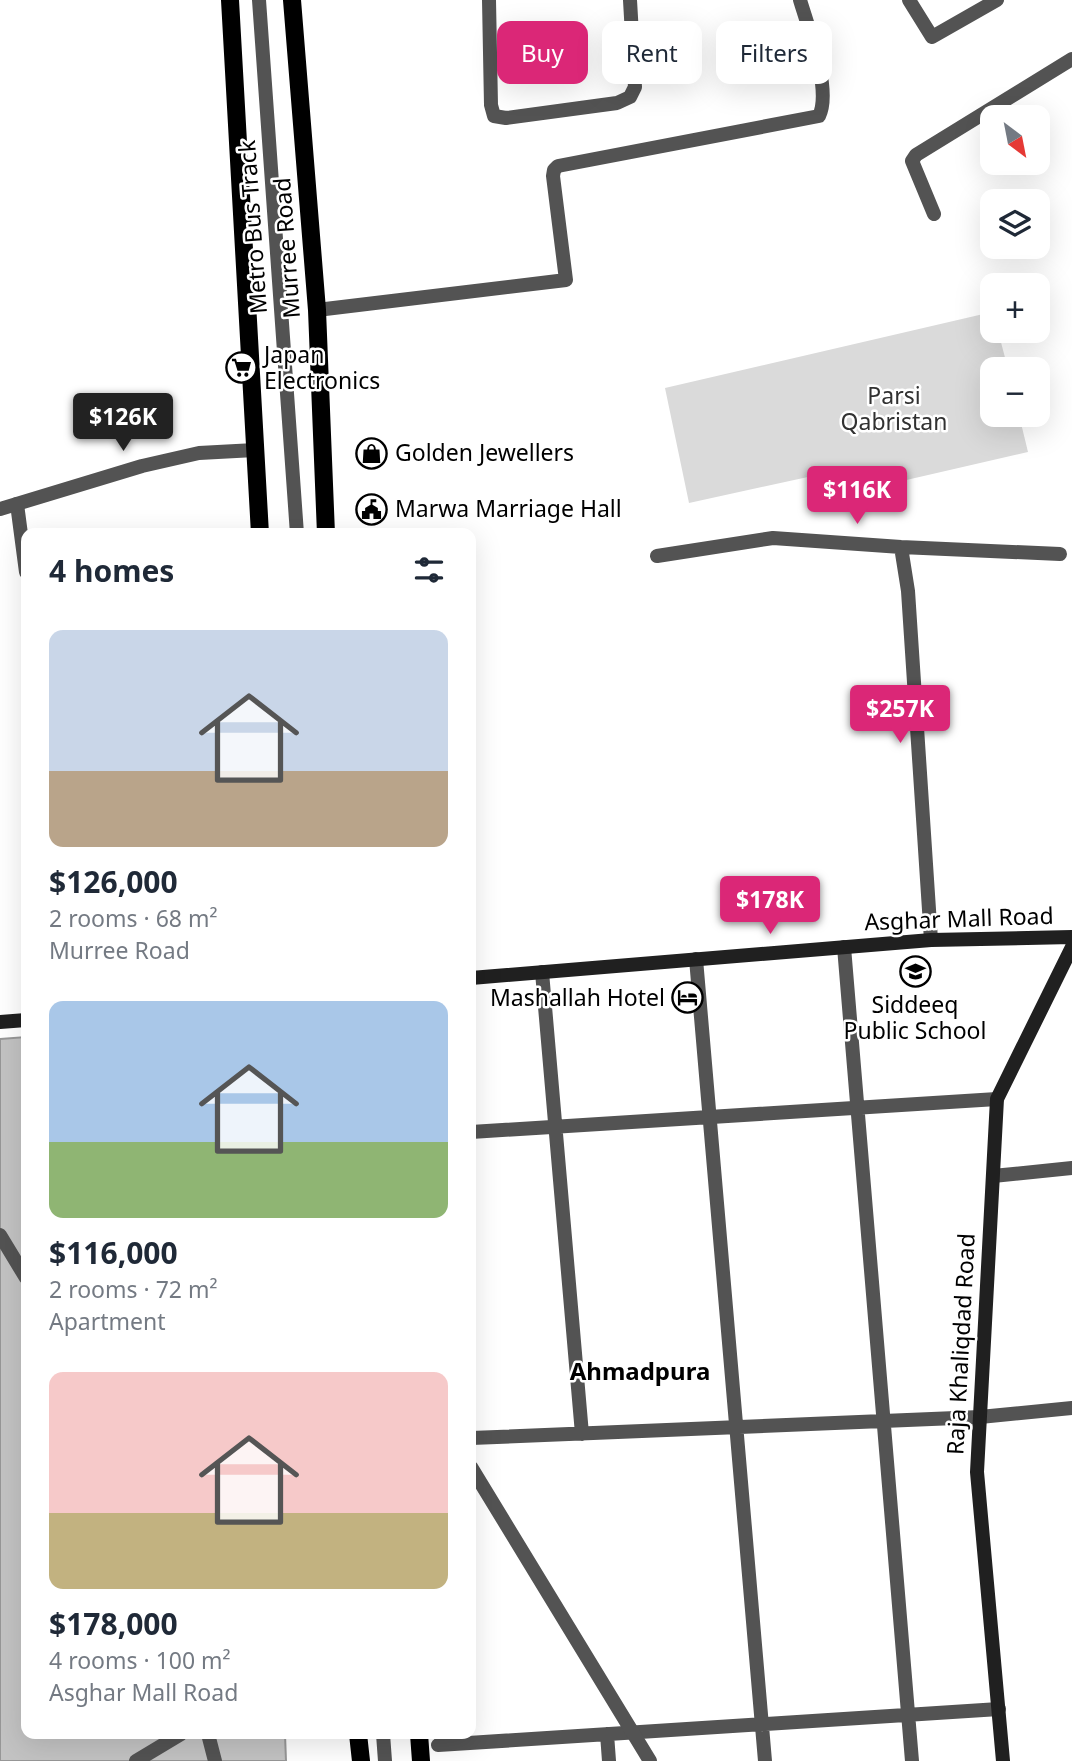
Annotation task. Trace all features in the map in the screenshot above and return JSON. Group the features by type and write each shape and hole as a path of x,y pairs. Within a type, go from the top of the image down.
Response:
{"main road":[{"name":"Murree Road","path":"230,0 260,528"},
{"name":"Murree Road","path":"292,0 317,310 326,528"},
{"path":"359,1739 361,1761"},
{"path":"419,1739 421,1761"}],"street":[{"name":"Metro Bus Track","path":"259,0 298,528"},
{"path":"489,0 491,105 494,116 506,118 617,103 630,97 635,87 630,0"},
{"path":"317,310 566,280 554,176 554,170 558,166 818,116 822,108 820,67 800,0"},
{"path":"909,0 932,37 997,0"},
{"path":"934,214 913,170 912,161 916,155 1072,59"},
{"path":"0,509 142,466 199,453 255,450"},
{"path":"18,504 21,530"},
{"path":"657,556 773,538 1060,554"},
{"path":"901,547 908,591 931,940"},
{"name":"Asghar Mall Road","path":"476,978 931,940 1072,937"},
{"path":"844,947 912,1761"},
{"name":"Raja Khaliqdad Road","path":"1003,1761 977,1472 997,1099 1072,947"},
{"path":"696,959 765,1761"},
{"path":"542,972 582,1434"},
{"path":"0,1022 21,1020"},
{"path":"476,1132 997,1099"},
{"path":"993,1176 1072,1168"},
{"path":"0,1235 21,1270"},
{"path":"476,1438 980,1417 1072,1408"},
{"path":"476,1475 650,1761"},
{"path":"438,1745 999,1709"},
{"path":"607,1734 609,1761"},
{"path":"136,1761 173,1739"},
{"path":"209,1739 215,1761"},
{"path":"383,1739 385,1761"}],"green space":[{"name":"Parsi Qabristan","path":"980,315 980,343 1001,343 1005,357 980,357 980,427 1022,427 1028,452 863,490 840,470 689,503 665,388"}],"building":[{"path":"21,1037 21,1739 285,1739 286,1761 0,1761 0,1039"}],"place":[{"name":"Japan Electronics","path":"241,368"},
{"name":"Golden Jewellers","path":"372,453"},
{"name":"Marwa Marriage Hall","path":"372,509"},
{"name":"Siddeeq Public School","path":"915,971"},
{"name":"Mashallah Hotel","path":"688,998"}],"district":[{"name":"Ahmadpura","path":"640,1372"}]}
